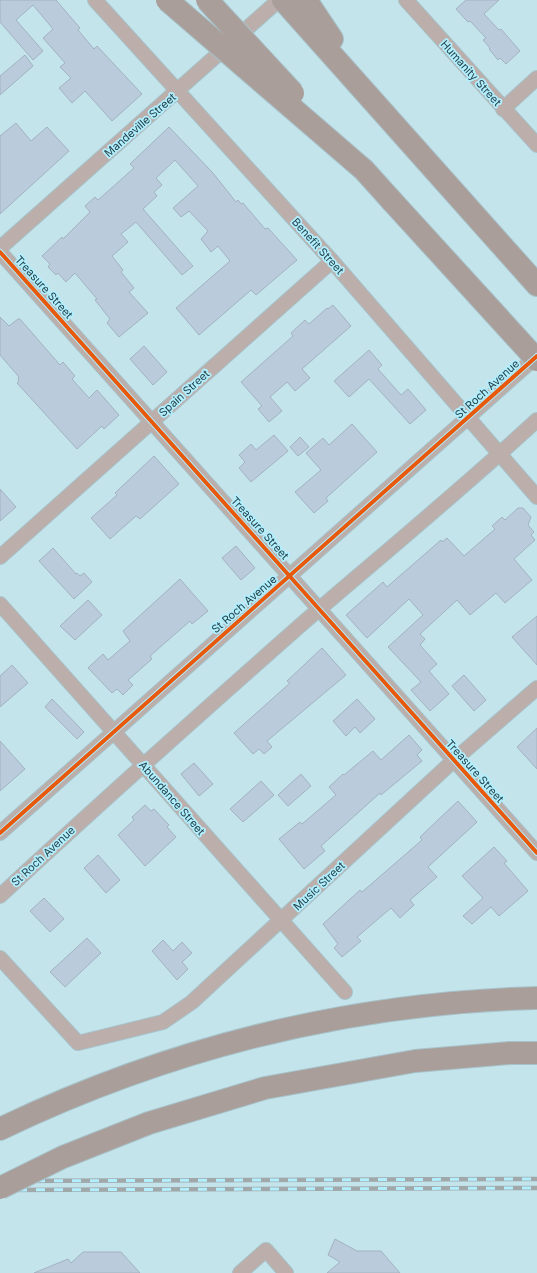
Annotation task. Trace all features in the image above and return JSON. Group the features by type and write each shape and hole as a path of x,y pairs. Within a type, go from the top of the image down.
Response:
{"highway":[{"path":"167,0 364,170"},
{"path":"208,0 537,360"},
{"path":"283,0 537,286"},
{"path":"306,0 379,108"},
{"path":"0,1129 36,1111 110,1082 174,1059 234,1040 297,1025 408,1007 483,999 537,998"},
{"path":"0,1188 62,1157 149,1123 265,1088 415,1061 510,1053 537,1053"}],"street":[{"name":"Benefit Street","path":"95,0 332,261 537,497"},
{"name":"Mandeville Street","path":"0,248 279,0"},
{"name":"Humanity Street","path":"406,0 537,145"},
{"path":"503,108 537,78"},
{"name":"Treasure Street","path":"0,252 320,609 453,761 537,853"},
{"name":"Spain Street","path":"0,557 332,261"},
{"name":"St Roch Avenue","path":"0,833 537,356"},
{"name":"St Roch Avenue","path":"0,896 143,766 320,609 500,454 537,420"},
{"name":"Abundance Street","path":"0,604 280,922 345,992"},
{"name":"Music Street","path":"0,958 78,1043 163,1022 192,1002 453,761 537,688"},
{"path":"240,1273 266,1250 286,1273"}],"building":[{"path":"0,0 56,0 80,28 78,30 94,49 97,46 142,94 112,121 85,91 72,103 59,88 71,78 60,67 65,63 43,38 53,29 33,5 16,20 43,51 33,60 0,22"},
{"path":"466,0 499,0 484,14 499,30 501,29 520,51 506,64 500,58 498,60 483,40 486,38 456,9"},
{"path":"25,55 33,66 0,95 0,76"},
{"path":"16,123 31,141 47,127 69,151 0,214 0,136"},
{"path":"169,127 213,173 236,202 238,200 241,204 243,203 265,229 268,228 297,260 256,295 251,290 199,335 176,308 230,261 218,246 211,252 201,239 208,231 189,211 181,217 173,208 198,186 175,160 156,178 162,185 154,192 157,196 143,209 193,266 182,275 136,222 121,234 128,242 112,256 123,270 121,272 134,288 129,292 148,313 119,337 107,323 110,319 95,300 97,299 75,273 66,282 58,273 56,275 48,267 50,264 42,256 62,237 63,239 90,212 85,206 95,197 98,200 134,168 130,164"},
{"path":"333,305 351,326 302,369 310,378 295,391 287,382 270,397 282,411 269,422 258,409 262,406 241,382 293,336 291,333 305,320 309,324 327,308 328,309"},
{"path":"0,317 9,326 20,319 60,365 63,362 75,376 72,379 89,398 97,390 119,415 104,429 102,426 77,449 17,383 19,381 19,377 0,355"},
{"path":"144,346 167,372 153,385 130,359"},
{"path":"369,350 382,365 378,369 401,395 408,389 426,410 410,424 369,379 349,397 334,381"},
{"path":"352,424 377,452 326,498 328,501 314,513 295,492 321,470 306,453 323,438 329,445"},
{"path":"274,435 288,451 251,482 239,468 245,462 239,455 251,444 256,450"},
{"path":"300,437 309,447 298,456 290,447"},
{"path":"154,456 179,484 140,519 136,516 110,539 91,518 117,495 115,493"},
{"path":"0,489 16,507 0,521"},
{"path":"518,508 523,508 531,517 528,525 534,532 531,535 535,540 514,559 532,580 505,603 496,593 470,615 457,600 420,634 425,639 420,645 437,664 429,671 449,694 430,711 411,690 421,682 388,647 423,615 409,599 367,638 346,615 383,582 387,587 441,540 442,542 447,538 464,556 495,529 492,526 502,517 505,520"},
{"path":"236,546 255,568 241,580 222,558"},
{"path":"53,548 76,574 77,573 80,576 84,573 92,582 74,599 39,561"},
{"path":"180,579 208,611 192,624 190,621 150,656 152,659 128,680 133,685 123,695 117,689 112,693 88,668 103,654 108,660 130,641 123,631"},
{"path":"88,600 102,615 75,640 60,626"},
{"path":"537,616 537,665 512,637"},
{"path":"322,648 346,675 267,741 272,747 264,754 259,749 253,754 234,733 290,683 287,681"},
{"path":"12,665 28,683 0,707 0,676"},
{"path":"464,675 486,700 474,711 452,686"},
{"path":"52,699 84,732 77,739 45,707"},
{"path":"357,699 375,719 360,733 355,727 346,736 333,721"},
{"path":"537,728 537,769 517,747"},
{"path":"409,735 422,750 417,755 422,761 381,795 380,793 321,846 325,851 304,869 279,839 300,822 302,824 336,795 329,787 343,774 344,775 373,751 381,760"},
{"path":"0,741 25,769 0,791"},
{"path":"194,763 213,784 199,796 181,774"},
{"path":"301,774 311,786 288,806 278,795"},
{"path":"261,781 274,795 243,822 230,809"},
{"path":"458,801 477,822 428,867 437,877 410,900 414,905 400,918 391,908 357,937 361,941 342,957 334,948 338,944 323,924 360,890 362,892 422,840 420,837"},
{"path":"145,805 151,811 154,809 169,825 167,827 176,837 145,866 118,835 134,820 132,817"},
{"path":"494,847 507,861 504,863 528,891 499,916 491,907 472,924 463,916 483,898 462,876"},
{"path":"98,855 120,880 106,893 84,868"},
{"path":"44,898 64,919 50,932 30,911"},
{"path":"87,938 101,953 65,987 50,972"},
{"path":"163,940 173,951 182,942 192,953 182,962 188,969 177,980 152,951"},
{"path":"335,1239 357,1251 381,1251 400,1273 327,1273 340,1262 328,1255"},
{"path":"83,1252 121,1252 140,1273 34,1273 68,1259 71,1263"}],"railway":[{"path":"0,1181 537,1179"},
{"path":"0,1190 537,1188"}],"cycle path":[{"path":"0,252 537,853"},
{"path":"0,833 537,356"}]}
